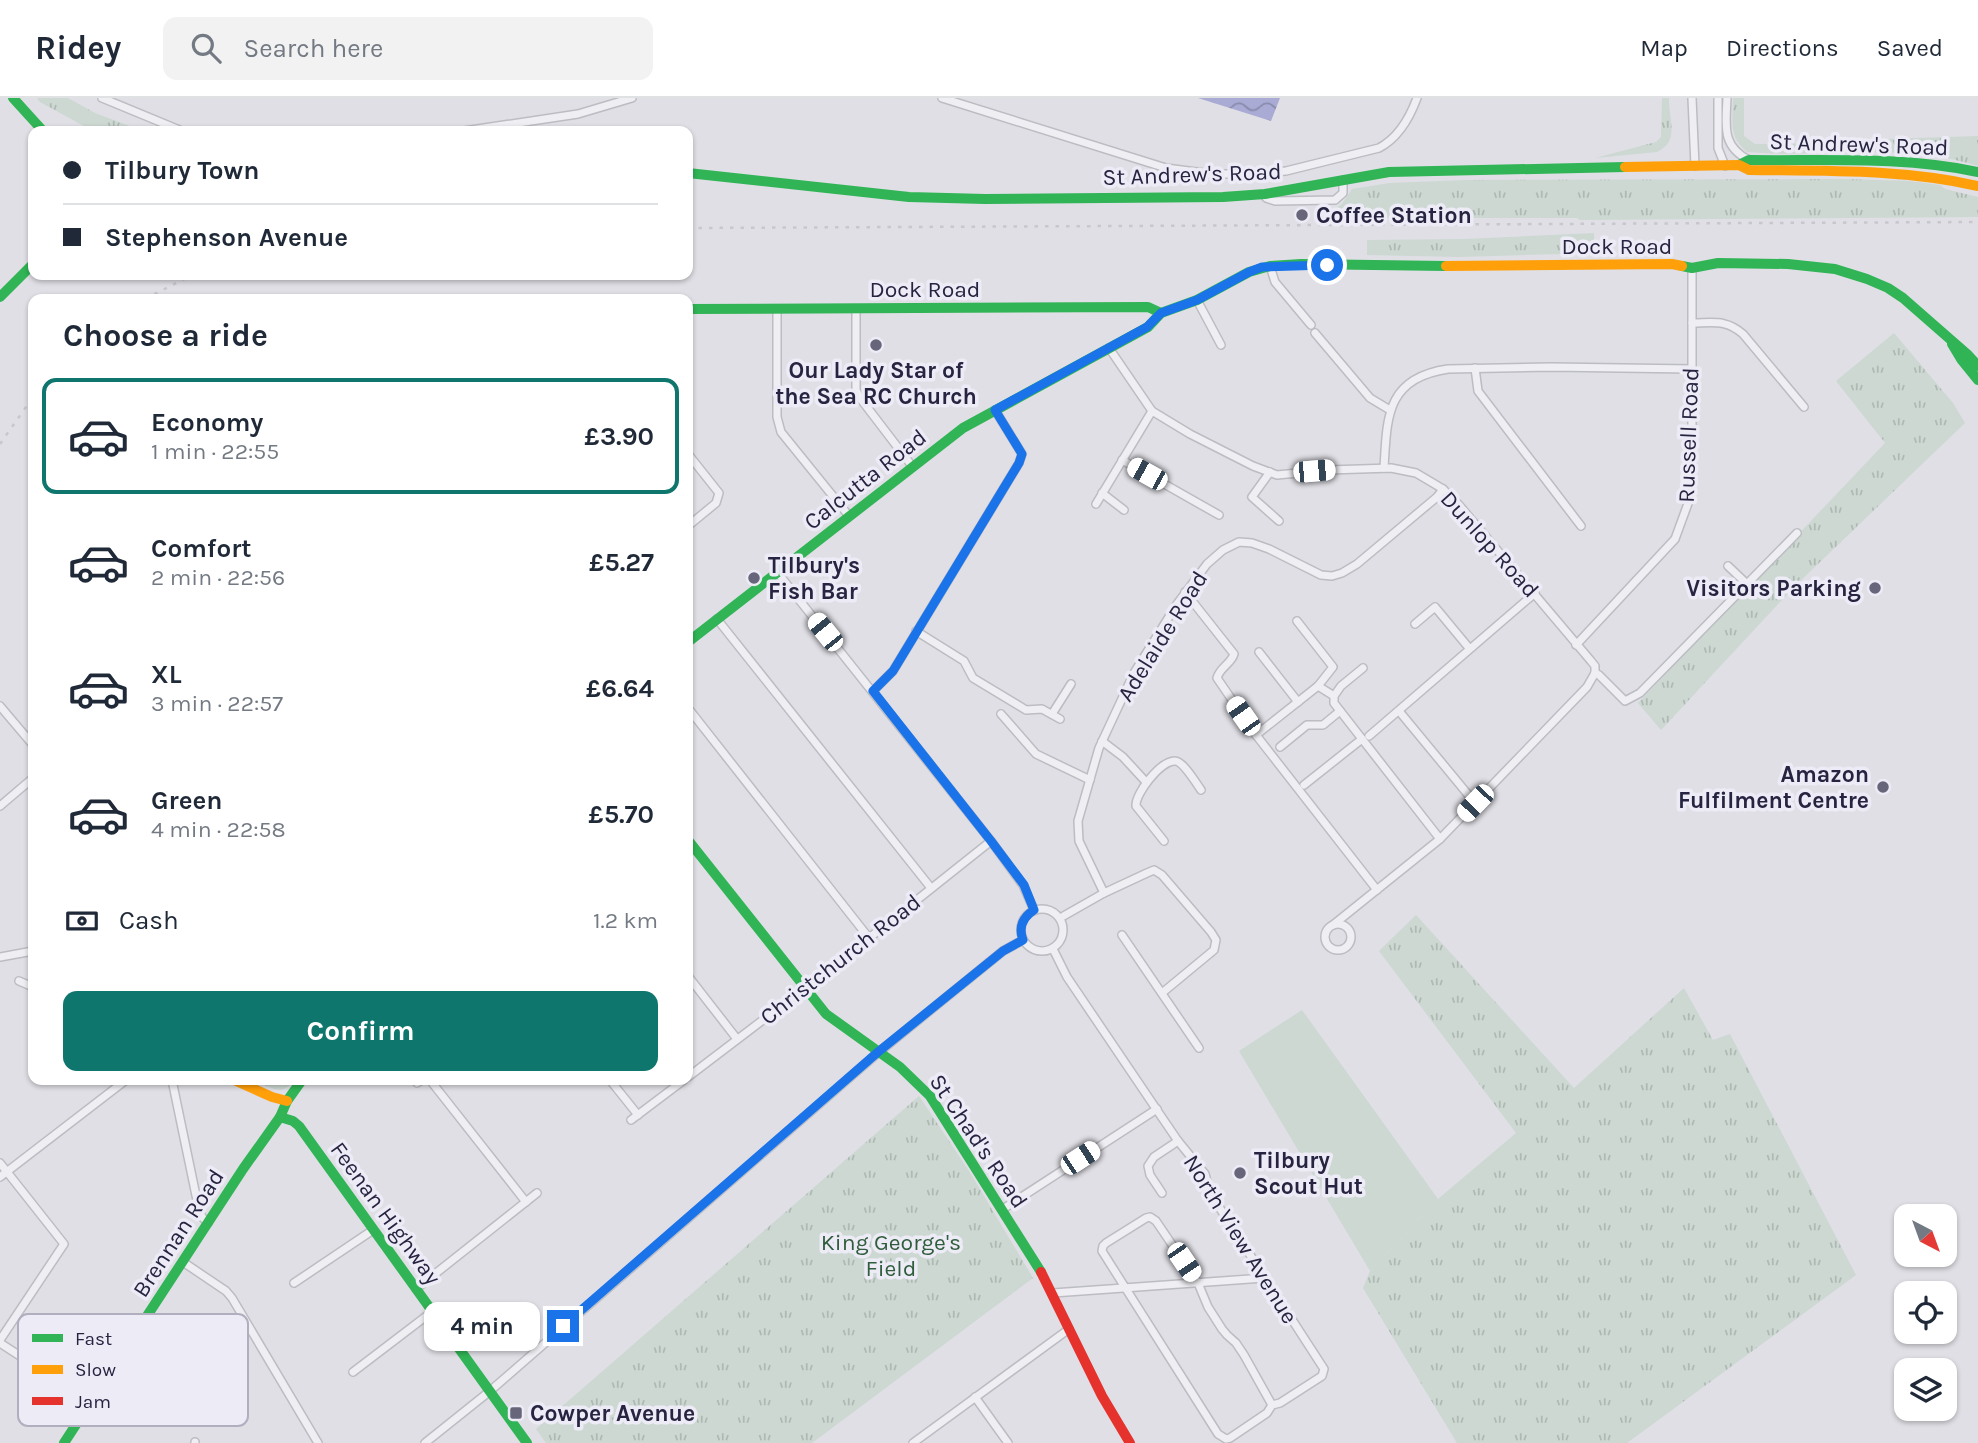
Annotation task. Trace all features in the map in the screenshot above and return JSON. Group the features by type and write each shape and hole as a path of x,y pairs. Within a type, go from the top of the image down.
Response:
{"main road":[{"path":"13,98 38,126"},
{"name":"St Andrew's Road","path":"693,174 838,190 985,199 1223,197 1265,194 1389,172 1725,166 1739,165 1749,160 1911,162 1978,172"},
{"name":"St Andrew's Road","path":"1739,165 1749,170 1853,171 1944,178 1978,187"},
{"name":"Dock Road","path":"1266,267 1672,264 1692,268 1718,263 1744,263 1835,269 1888,288 1926,317 1978,366"},
{"name":"Calcutta Road","path":"693,638 963,428 1147,327 1161,313 1197,300 1249,272 1266,267"},
{"path":"0,297 28,269"},
{"name":"Dock Road","path":"693,309 1148,307 1161,313"},
{"name":"Dock Road","path":"1948,338 1978,380"},
{"name":"St Chad's Road","path":"693,846 826,1014 914,1079 930,1096 1053,1293 1102,1396 1130,1443"},
{"path":"245,1085 287,1101"},
{"name":"Brennan Road","path":"149,1314 298,1085"},
{"name":"Feenan Highway","path":"280,1117 296,1124 527,1443"},
{"name":"Brennan Road","path":"64,1443 75,1426"}],"street":[{"path":"102,98 170,126"},
{"path":"498,126 578,114 632,98"},
{"path":"942,98 1166,168 1212,174 1248,174 1286,171 1379,148 1400,130 1417,98"},
{"path":"1692,98 1695,166"},
{"path":"1718,98 1718,148 1725,166"},
{"path":"1727,98 1728,141 1738,154 1749,160"},
{"path":"1265,194 1266,198 1275,201 1335,200 1343,192 1343,180"},
{"path":"1266,267 1311,325"},
{"name":"Russell Road","path":"1576,645 1675,539 1690,498 1692,268"},
{"path":"1197,300 1221,345"},
{"path":"856,309 856,390 912,467"},
{"path":"777,310 777,417 781,432 849,516"},
{"path":"1692,323 1733,325 1804,407"},
{"path":"1315,333 1370,398 1390,410"},
{"name":"Dunlop Road","path":"1109,348 1152,411 1200,440 1253,466 1277,475 1391,468 1416,472 1443,489 1535,593 1595,666 1595,673 1625,701 1640,692 1747,584"},
{"path":"1384,468 1390,410 1399,393 1423,375 1448,369 1475,368 1692,369"},
{"path":"1475,368 1478,391 1581,526"},
{"path":"873,691 893,671 1019,463 1022,454 995,410"},
{"path":"1096,504 1152,411"},
{"path":"693,460 719,493 716,503 693,522"},
{"path":"1122,460 1219,514"},
{"path":"1269,472 1252,497 1279,521"},
{"name":"Adelaide Road","path":"1104,893 1079,841 1078,821 1102,741 1134,673 1185,592 1207,564 1239,542 1269,549 1321,575 1342,573 1357,564 1443,489"},
{"path":"1102,493 1124,510"},
{"path":"1728,566 1747,584 1797,533"},
{"path":"777,572 991,841 1024,885 1034,910"},
{"path":"1185,592 1234,654 1232,660 1219,670 1217,678 1256,735 1377,890"},
{"path":"1304,785 1399,711 1535,593"},
{"path":"1415,624 1435,607 1469,648"},
{"path":"717,618 931,888"},
{"path":"1256,735 1318,685 1333,667 1297,621"},
{"path":"916,631 964,661 973,678 1026,710 1042,709 1060,719"},
{"path":"1259,652 1298,702"},
{"path":"1363,668 1341,686 1334,696 1334,704 1366,738 1440,839"},
{"path":"1333,925 1440,839 1587,687 1595,673"},
{"path":"1052,714 1071,684"},
{"path":"1318,685 1334,696"},
{"path":"0,706 28,739"},
{"path":"1280,747 1307,725 1323,725 1340,711"},
{"path":"1399,711 1475,803"},
{"path":"693,714 869,938"},
{"path":"1001,714 1036,754 1090,780"},
{"path":"1102,741 1123,757 1146,782"},
{"path":"1164,841 1136,806 1136,799 1146,782 1165,766 1177,761 1201,790"},
{"path":"0,806 28,782"},
{"name":"Christchurch Road","path":"693,1073 991,841"},
{"path":"1060,918 1104,893 1154,870 1162,875 1216,940 1214,950 1162,993"},
{"path":"1048,909 1060,918 1064,930 1059,944 1045,952 1031,949 1023,940 1023,920 1034,910 1048,909"},
{"path":"1122,935 1199,1048"},
{"path":"425,1443 490,1391 878,1052 1003,951 1023,940"},
{"name":"North View Avenue","path":"1053,949 1067,977 1178,1141 1205,1174 1210,1193 1324,1369 1322,1376 1280,1403 1272,1405"},
{"path":"0,957 28,952"},
{"path":"19,981 28,985"},
{"path":"693,982 737,1039"},
{"path":"4,1175 120,1085"},
{"path":"173,1085 199,1210 208,1223"},
{"path":"434,1085 526,1202"},
{"path":"614,1085 638,1115"},
{"name":"Christchurch Road","path":"631,1120 677,1085"},
{"path":"1003,1209 1157,1109"},
{"path":"1162,1194 1150,1175 1148,1166 1154,1157 1178,1141"},
{"path":"0,1163 4,1175 64,1244 18,1314"},
{"path":"416,1289 537,1193"},
{"path":"1150,1217 1156,1221 1198,1283 1208,1307 1227,1335 1239,1346 1272,1405 1268,1413 1226,1439 1222,1437 1124,1287 1102,1248 1150,1217"},
{"path":"294,1283 373,1230"},
{"path":"183,1262 226,1291 241,1314"},
{"path":"1053,1293 1265,1278"},
{"path":"353,1372 433,1311"},
{"path":"18,1314 0,1342 18,1354"},
{"path":"248,1325 318,1443"},
{"path":"913,1443 1069,1329"},
{"path":"975,1397 1008,1443"}],"green space":[{"path":"37,98 68,98 95,113 130,126 84,126"},
{"path":"1662,98 1669,98 1672,128 1669,142 1664,147 1657,152 1595,158 1656,142 1661,137"},
{"path":"1733,98 1744,98 1744,136 1755,144 1855,143 1858,140 1978,136 1978,166 1950,159 1892,153 1747,152 1734,134"},
{"path":"1845,179 1940,185 1945,189 1978,197 1978,217 1580,220 1335,218 1335,209 1352,189 1390,183 1466,180"},
{"path":"1594,233 1595,253 1459,257 1367,255 1367,240"},
{"path":"1894,333 1953,403 1965,423 1795,586 1661,730 1638,703 1885,443 1836,381"},
{"path":"1416,915 1574,1088 1684,988 1713,1040 1730,1034 1856,1275 1627,1443 1457,1443 1363,1288 1370,1271 1438,1199 1516,1133 1379,951"},
{"path":"1302,1010 1438,1199 1370,1271 1239,1051"},
{"path":"265,1085 289,1085 280,1090"},
{"name":"King George's Field","path":"919,1096 969,1171 1033,1278 812,1443 546,1443 536,1429"}],"water":[{"path":"1198,98 1280,98 1271,121"}],"railway":[{"path":"693,228 1978,222"},
{"path":"155,294 182,280"},
{"path":"0,444 28,404"}],"traffic: fast":[{"path":"13,98 38,126"},
{"path":"1739,165 1749,160 1864,160 1978,172"},
{"path":"693,174 909,197 985,199 1223,197 1265,194 1389,172 1625,167"},
{"path":"1682,266 1692,268 1718,263 1788,264 1835,269 1867,279 1903,298 1978,366"},
{"path":"693,638 963,428 1148,327 1161,313 1197,300 1249,272 1270,266 1446,266"},
{"path":"0,297 28,269"},
{"path":"693,309 1148,307 1161,313"},
{"path":"1952,344 1978,380"},
{"path":"693,846 826,1014 900,1067 930,1096 1041,1272"},
{"path":"148,1314 280,1117 298,1085"},
{"path":"280,1117 299,1126 527,1443"},
{"path":"64,1443 75,1426"}],"traffic: slow":[{"path":"1625,167 1739,165 1749,170 1921,176 1978,186"},
{"path":"1446,266 1682,266"},
{"path":"245,1085 287,1101"}],"traffic: jam":[{"path":"1041,1272 1102,1396 1130,1443"}],"place":[{"name":"Coffee Station","path":"1302,215"},
{"name":"Our Lady Star of the Sea RC Church","path":"876,345"},
{"name":"Tilbury's Fish Bar","path":"754,578"},
{"name":"Visitors Parking","path":"1875,588"},
{"name":"Amazon Fulfilment Centre","path":"1883,787"},
{"name":"Tilbury Scout Hut","path":"1240,1173"},
{"name":"Cowper Avenue","path":"516,1413"}],"route":[{"path":"563,1326 878,1052 1003,951 1023,940 1023,920 1034,910 1024,885 873,691 893,671 1019,463 1022,454 995,410 1147,327 1161,313 1197,300 1249,272 1270,266 1327,265"}]}
